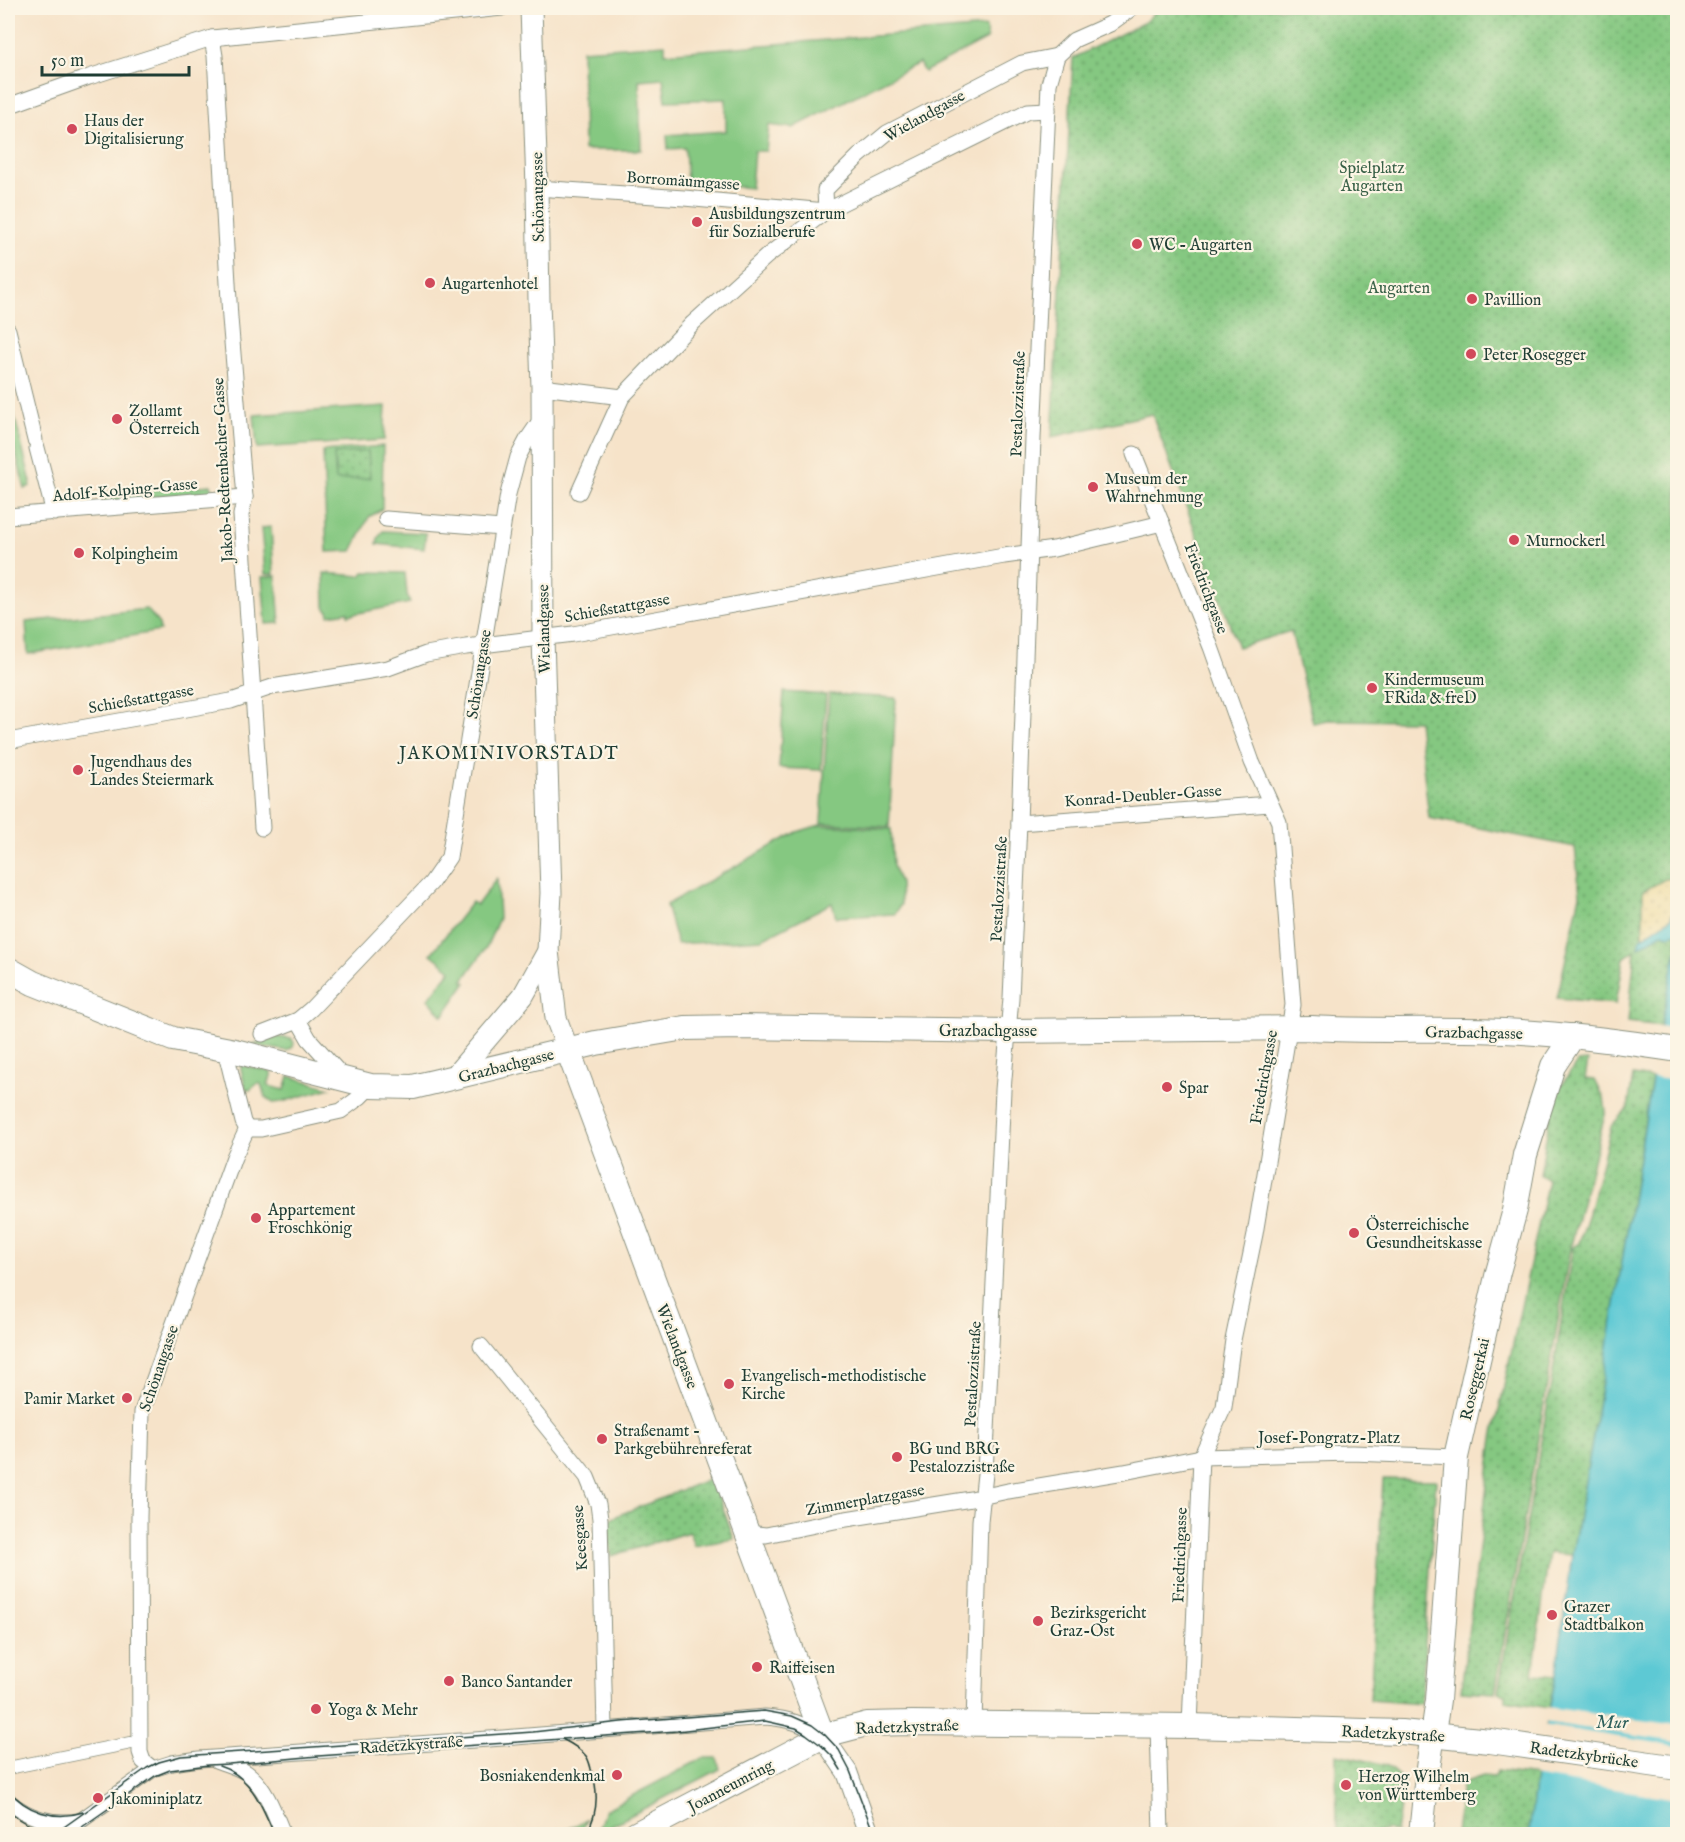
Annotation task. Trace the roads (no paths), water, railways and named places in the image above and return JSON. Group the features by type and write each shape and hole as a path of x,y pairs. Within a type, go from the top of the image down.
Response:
{"main road":[{"name":"Schönaugasse","path":"531,8 542,387"},
{"name":"Wielandgasse","path":"542,387 543,638 550,860 548,951 556,1018 823,1737"},
{"name":"Wielandgasse","path":"454,1077 523,996 548,951"},
{"name":"Grazbachgasse","path":"8,969 33,983 173,1039 225,1049 371,1086 413,1087 596,1043 685,1028 1008,1031 1290,1028 1503,1031 1612,1040 1677,1050"},
{"name":"Grazbachgasse","path":"8,982 33,983"},
{"name":"Roseggerkai","path":"1421,1834 1443,1652 1456,1457 1498,1272 1515,1210 1525,1155 1553,1066 1574,1036"},
{"name":"Radetzkystraße","path":"823,1737 867,1724 912,1723 1190,1726 1433,1734 1490,1741"},
{"name":"Joanneumring","path":"636,1834 823,1737"},
{"name":"Radetzkybrücke","path":"1490,1741 1677,1768"}],"street":[{"path":"8,106 89,77 212,38 501,8"},
{"path":"1057,56 1074,40 1110,24 1132,8"},
{"name":"Jakob-Redtenbacher-Gasse","path":"212,38 216,68 230,318 245,497 241,515 262,828"},
{"name":"Pestalozzistraße","path":"974,1724 980,1521 984,1496 1003,1090 1019,823 1049,84 1057,56"},
{"name":"Wielandgasse","path":"826,211 825,190 859,156 887,133 1022,63 1057,56"},
{"path":"579,492 622,397 693,323 767,256 826,211 1028,111 1048,110"},
{"name":"Borromäumgasse","path":"537,188 826,211"},
{"path":"8,330 54,513"},
{"path":"542,387 622,397"},
{"name":"Schönaugasse","path":"262,1034 298,1020 311,1009 431,883 449,857 508,494 518,457 542,418"},
{"name":"Friedrichgasse","path":"1134,454 1211,647 1252,762 1279,822 1293,1005 1255,1234 1233,1340 1224,1407 1201,1457 1190,1726"},
{"name":"Adolf-Kolping-Gasse","path":"8,516 245,497"},
{"path":"386,519 502,528"},
{"name":"Schießstattgasse","path":"8,741 231,701 272,687 388,668 426,654 573,634 1004,556 1054,549 1162,523"},
{"name":"Konrad-Deubler-Gasse","path":"1019,823 1270,804"},
{"path":"298,1020 309,1039 344,1078"},
{"path":"225,1049 247,1130 261,1130 341,1111 371,1086"},
{"name":"Schönaugasse","path":"153,1769 143,1761 140,1752 139,1517 142,1412 230,1168 247,1130"},
{"name":"Keesgasse","path":"481,1346 587,1477 598,1504 605,1729"},
{"name":"Josef-Pongratz-Platz","path":"1201,1457 1352,1453 1456,1457"},
{"name":"Zimmerplatzgasse","path":"747,1533 766,1535 1201,1457"},
{"name":"Radetzkystraße","path":"153,1769 172,1763 211,1758 493,1739 765,1717 800,1723 823,1737"},
{"path":"1158,1726 1161,1834"},
{"path":"823,1737 847,1772 869,1834"},
{"path":"8,1768 131,1743"},
{"path":"211,1758 249,1775 260,1786 283,1834"},
{"path":"62,1834 153,1769"},
{"path":"8,1801 22,1812 39,1820 57,1822 81,1820"}],"water":[{"path":"1677,910 1677,933 1669,935 1662,933 1639,947 1640,939 1671,918"},
{"name":"Mur","path":"1677,949 1677,1803 1671,1834 1529,1834 1536,1776 1556,1676 1572,1555 1661,1026"}],"tram line":[{"path":"54,1834 147,1768 181,1756 533,1732 621,1722 764,1711 792,1716 812,1725 839,1750 850,1771 874,1834"},
{"path":"72,1834 155,1776 170,1770 208,1765 677,1731 765,1721 796,1728 806,1734 833,1757 841,1770"},
{"path":"562,1739 578,1748 586,1756 594,1778 595,1811 586,1834"},
{"path":"219,1766 239,1777 254,1793 274,1834"},
{"path":"8,1789 23,1804 42,1813 72,1815 83,1812"},
{"path":"8,1811 33,1826 47,1830 62,1830"}],"place":[{"name":"Haus der Digitalisierung","path":"72,129"},
{"name":"Ausbildungszentrum für Sozialberufe","path":"697,222"},
{"name":"WC - Augarten","path":"1137,244"},
{"name":"Augartenhotel","path":"430,283"},
{"name":"Pavillion","path":"1472,299"},
{"name":"Peter Rosegger","path":"1471,354"},
{"name":"Zollamt Österreich","path":"117,419"},
{"name":"Museum der Wahrnehmung","path":"1093,487"},
{"name":"Murnockerl","path":"1514,540"},
{"name":"Kolpingheim","path":"79,553"},
{"name":"Kindermuseum FRida & freD","path":"1372,688"},
{"name":"Jugendhaus des Landes Steiermark","path":"78,770"},
{"name":"Spar","path":"1167,1087"},
{"name":"Appartement Froschkönig","path":"256,1218"},
{"name":"Österreichische Gesundheitskasse","path":"1354,1233"},
{"name":"Evangelisch-methodistische Kirche","path":"729,1384"},
{"name":"Pamir Market","path":"127,1398"},
{"name":"Straßenamt - Parkgebührenreferat","path":"602,1439"},
{"name":"BG und BRG Pestalozzistraße","path":"897,1457"},
{"name":"Grazer Stadtbalkon","path":"1552,1615"},
{"name":"Bezirksgericht Graz-Ost","path":"1038,1621"},
{"name":"Raiffeisen","path":"757,1667"},
{"name":"Banco Santander","path":"449,1681"},
{"name":"Yoga & Mehr","path":"316,1709"},
{"name":"Bosniakendenkmal","path":"617,1775"},
{"name":"Herzog Wilhelm von Württemberg","path":"1346,1785"},
{"name":"Jakominiplatz","path":"98,1798"}],"district":[{"name":"JAKOMINIVORSTADT","path":"509,753"}],"park label":[{"name":"Spielplatz Augarten","path":"1372,176"},
{"name":"Augarten","path":"1399,287"}]}
